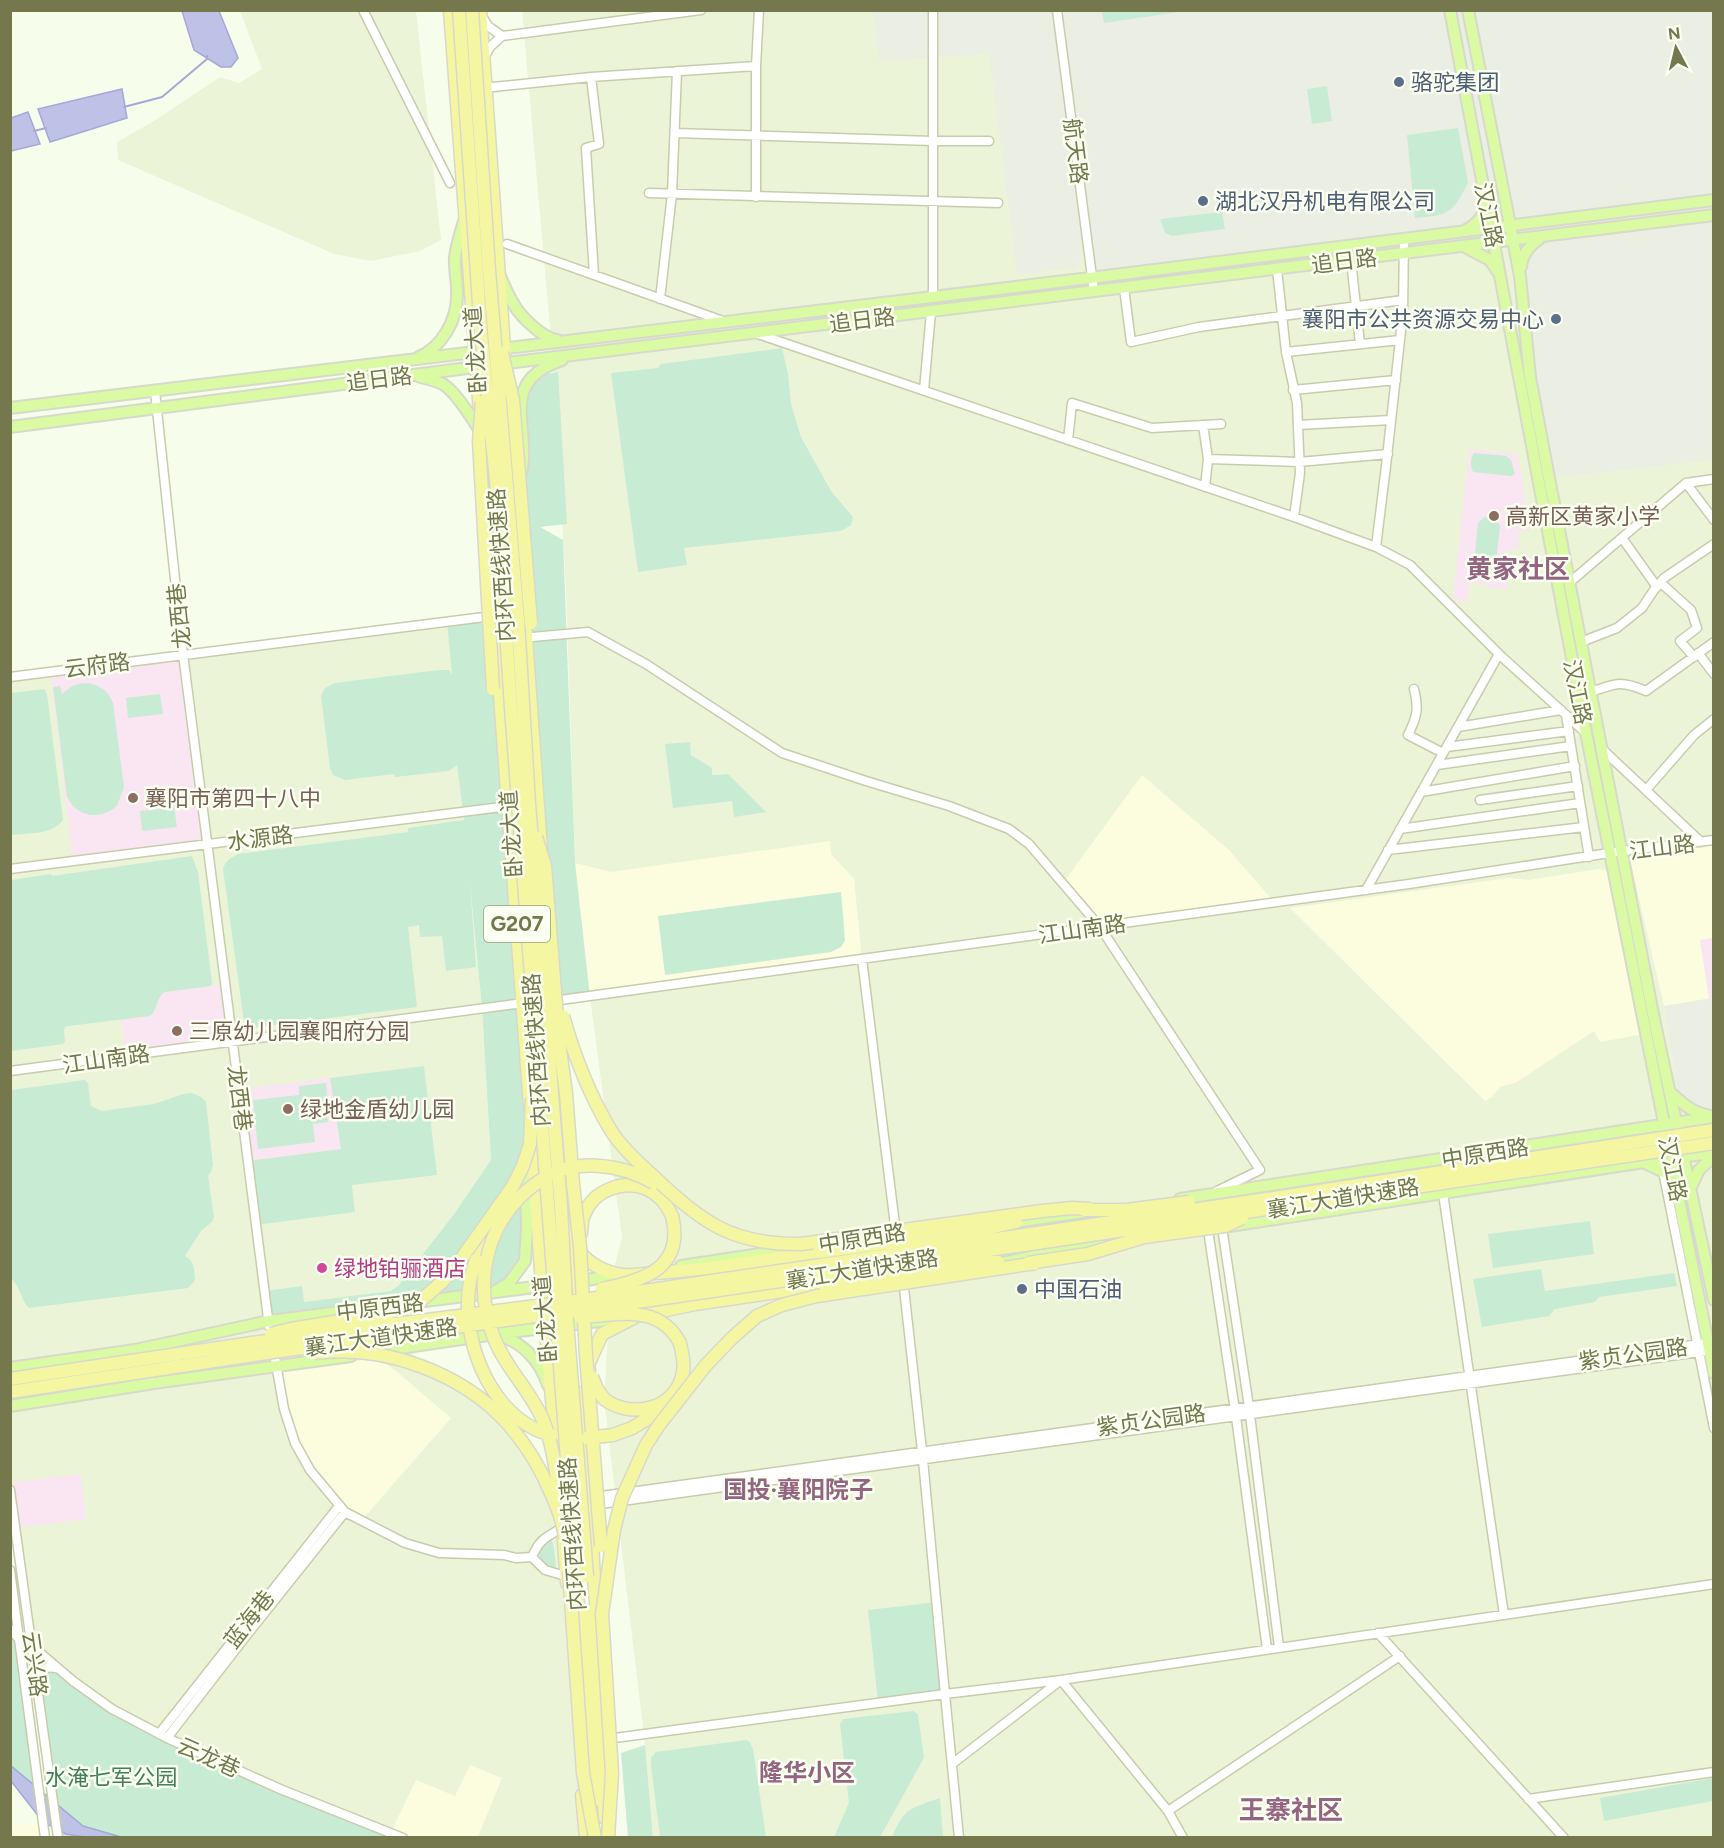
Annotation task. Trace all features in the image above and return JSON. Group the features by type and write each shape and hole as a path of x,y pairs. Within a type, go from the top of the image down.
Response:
{"highway":[{"name":"卧龙大道","path":"450,10 474,353 488,497 542,1286 586,1838"},
{"name":"内环西线快速路","path":"459,10 481,334 496,491 595,1838"},
{"name":"卧龙大道","path":"477,11 484,58 494,271 504,349 579,1324 614,1838"},
{"name":"内环西线快速路","path":"477,11 529,803 607,1838"},
{"path":"494,271 500,346 513,400 532,637 533,724"},
{"path":"481,334 482,400 479,441 493,689 508,793"},
{"path":"529,803 536,840 546,866 554,995 566,1093 580,1246 601,1546 602,1614 612,1773 607,1838"},
{"path":"528,938 525,988 531,1074 530,1144 523,1166 476,1260 470,1283 469,1307 472,1342 483,1372 503,1403 519,1419 535,1430 557,1437 580,1439 613,1435 651,1419 669,1406 732,1338 757,1316 782,1305 817,1296 1088,1254 1144,1238 1225,1226 1256,1206"},
{"path":"554,995 590,1091 612,1132 640,1164 682,1202"},
{"path":"1623,1150 1647,1135 1713,1125"},
{"name":"襄江大道快速路","path":"10,1379 199,1351 639,1302 1623,1150 1713,1130"},
{"name":"襄江大道快速路","path":"1623,1150 1713,1143"},
{"path":"1623,1150 1650,1157 1713,1148"},
{"path":"595,1838 583,1773 553,1450 532,1398 502,1354 494,1338 484,1298 487,1256 494,1234 503,1216 531,1187 550,1174 581,1166 609,1166 634,1172 652,1182 715,1227 763,1243 781,1244 828,1241 1072,1208 1125,1210 1218,1198 1256,1206"},
{"path":"480,1318 624,1285 648,1276 662,1265 670,1254 675,1228 672,1216 663,1201 648,1189 635,1185 622,1185 605,1191 588,1206 583,1216 580,1246"},
{"path":"199,1351 291,1329 389,1313 418,1303 454,1269 513,1186"},
{"path":"569,1212 578,1250 603,1270 619,1275 687,1271 980,1230 1090,1209"},
{"path":"589,1496 592,1465 588,1365 602,1334 637,1316 695,1304 971,1262 1036,1263"},
{"path":"480,1318 639,1314 653,1317 665,1323 675,1333 683,1357 683,1372 675,1389 658,1405 646,1410 634,1411 612,1405 604,1399 593,1380 586,1355"},
{"name":"襄江大道快速路","path":"10,1392 480,1318"},
{"path":"180,1367 255,1362 322,1352 355,1351 385,1356 424,1367 459,1384 508,1424 542,1472 561,1529"},
{"path":"602,1614 614,1530 622,1498 646,1445 706,1365"}],"main road":[{"name":"汉江路","path":"1450,10 1586,733 1616,852 1664,1092 1665,1126 1670,1158 1713,1373"},
{"name":"汉江路","path":"1468,10 1520,276 1530,376 1602,748 1616,852"},
{"name":"追日路","path":"10,408 1462,233 1713,200"},
{"path":"1506,203 1522,220 1537,223"},
{"path":"1462,233 1476,225 1487,205"},
{"path":"408,361 428,353 445,335 454,313 458,297 455,256 465,214"},
{"name":"追日路","path":"10,427 505,363 1713,215"},
{"path":"1520,276 1521,259 1532,244 1542,237"},
{"path":"1464,246 1490,260 1501,276"},
{"path":"494,271 513,305 528,321 551,339 567,342"},
{"path":"515,497 524,461 520,403 525,387 542,370 556,362 578,355"},
{"path":"411,375 446,386 482,433"},
{"path":"1639,1129 1648,1124 1657,1114 1664,1092 1698,1114 1713,1117"},
{"name":"汉江路","path":"1664,1092 1677,1124 1713,1300"},
{"name":"中原西路","path":"10,1368 135,1350 268,1322 574,1282 963,1223 1000,1224 1713,1117"},
{"path":"492,1293 509,1283 525,1261 527,1229 525,1168 531,1125"},
{"path":"1690,1189 1700,1170 1713,1155"},
{"name":"中原西路","path":"10,1406 495,1334 980,1268 1035,1256 1643,1162 1683,1156 1713,1155"},
{"path":"1643,1162 1672,1176 1676,1190"},
{"path":"495,1334 509,1338 529,1352 545,1374 552,1395"}],"street":[{"path":"363,10 450,183"},
{"path":"484,58 490,47 502,36 701,10"},
{"path":"756,197 756,66 759,10"},
{"path":"933,10 933,297"},
{"name":"航天路","path":"1057,10 1094,292"},
{"path":"477,11 488,26 502,36"},
{"path":"494,87 591,77 756,66"},
{"path":"660,299 672,194 677,71"},
{"path":"591,77 599,144 586,148 594,275"},
{"path":"675,132 989,141"},
{"path":"649,193 998,203"},
{"path":"1376,547 1400,340 1404,240"},
{"path":"507,244 727,322"},
{"path":"1351,260 1360,344"},
{"path":"1277,269 1286,352 1298,425 1300,473 1294,518"},
{"path":"1124,288 1131,342 1199,327 1403,300"},
{"path":"924,390 931,312"},
{"path":"755,333 1376,547 1410,565 1499,654 1586,733"},
{"path":"1286,352 1400,340"},
{"path":"1293,390 1396,380"},
{"name":"龙西巷","path":"155,391 183,654 207,845 268,1322 284,1409 295,1443 310,1470 342,1509 405,1543 440,1553 532,1557"},
{"path":"1068,440 1072,403 1152,428 1221,424"},
{"path":"1298,425 1392,420"},
{"path":"1203,425 1208,459 1205,487"},
{"path":"1208,459 1299,462 1388,454"},
{"path":"1569,583 1686,483 1713,479"},
{"path":"1686,483 1713,520"},
{"path":"1622,538 1659,585 1691,610 1697,628 1680,640 1713,674"},
{"path":"1581,642 1617,628 1642,608 1659,585 1713,544"},
{"name":"云府路","path":"10,677 495,616"},
{"path":"532,637 588,632 646,664 782,753 949,806 1008,829 1029,844 1100,927 1260,1170 1211,1194"},
{"path":"1591,692 1612,684 1626,682 1646,691 1713,642"},
{"path":"1366,890 1499,654"},
{"path":"1414,689 1417,717 1408,735 1445,750 1569,731"},
{"path":"1458,727 1563,712"},
{"path":"1563,712 1569,731 1589,857"},
{"path":"1646,790 1694,735 1713,719"},
{"path":"1437,765 1571,746"},
{"path":"1602,748 1701,842"},
{"path":"1421,792 1575,766"},
{"path":"1480,800 1578,786"},
{"path":"1400,829 1580,803"},
{"name":"水源路","path":"10,870 509,806"},
{"path":"1388,850 1584,827"},
{"name":"江山路","path":"1616,852 1713,840"},
{"name":"江山南路","path":"554,995 862,959 1100,927 1616,852"},
{"path":"862,959 896,1233"},
{"name":"江山南路","path":"10,1071 523,1003"},
{"path":"1663,1171 1707,1347 1713,1428"},
{"path":"1443,1193 1504,1615"},
{"path":"1222,1227 1280,1647"},
{"path":"1208,1230 1236,1412 1267,1649"},
{"path":"903,1279 959,1838"},
{"name":"紫贞公园路","path":"589,1496 922,1456 1707,1347"},
{"name":"云兴路","path":"10,1490 58,1837"},
{"name":"蓝海巷","path":"159,1734 342,1509"},
{"name":"蓝海巷","path":"167,1738 342,1509"},
{"path":"561,1529 538,1543 532,1557 545,1570 562,1575"},
{"name":"云兴路","path":"10,1570 45,1835"},
{"path":"606,1739 1061,1680 1713,1584"},
{"path":"10,1629 20,1640"},
{"path":"1378,1633 1564,1838"},
{"name":"云龙巷","path":"20,1640 32,1646 73,1681 112,1709 159,1734 280,1789 403,1838"},
{"path":"1168,1811 1400,1656"},
{"path":"38,1686 39,1673 43,1669 50,1666 59,1669"},
{"path":"952,1764 1061,1680"},
{"path":"1061,1680 1168,1811 1183,1838"},
{"path":"1528,1799 1713,1772"}],"shaded area":[{"path":"240,11 416,11 441,240 420,251 371,261 334,254 118,160 117,142 154,121 220,77 239,83 262,69"},
{"path":"522,11 1713,11 1713,1837 653,1837 645,1745 604,1399 611,1280 622,1238 575,863 566,590 551,339"},
{"path":"873,11 1713,11 1713,460 1549,478 1513,240 1094,292 1072,124 1066,125 1083,252 1077,267 1017,275 989,54 879,61"},
{"name":"高新区黄家小学","path":"1469,449 1518,454 1530,530 1519,531 1519,548 1506,550 1507,590 1470,582 1467,603 1453,598"},
{"path":"447,622 458,764 482,1008 491,1160 454,1214 399,1285 371,1308 405,1304 413,1355 472,1391 523,1446 543,1487 559,1540 585,1837 403,1837 280,1789 112,1709 32,1646 10,1491 10,676"},
{"name":"襄阳市第四十八中","path":"183,654 207,845 73,861 50,672"},
{"path":"1142,775 1229,850 1275,903 1100,927 1063,883"},
{"path":"830,841 831,854 854,879 862,959 590,997 575,863 611,872"},
{"path":"1713,845 1713,998 1664,1006 1629,855"},
{"path":"1599,869 1606,870 1611,878 1644,1034 1600,1042 1594,1031 1517,1082 1500,1087 1492,1097 1485,1101 1290,908 1508,878 1528,880"},
{"path":"1713,938 1713,998 1709,999 1700,940"},
{"name":"三原幼儿园襄阳府分园","path":"225,984 233,1042 126,1056 121,1019 150,1016 161,994 165,992"},
{"path":"1713,998 1713,1113 1696,1109 1679,1096 1664,1006"},
{"name":"绿地金盾幼儿园","path":"330,1078 341,1149 248,1161 239,1089"},
{"path":"378,1358 451,1418 361,1521 345,1512 295,1443 277,1372"},
{"path":"81,1474 86,1519 16,1528 10,1483"},
{"path":"470,1765 502,1778 478,1837 403,1837 391,1832 416,1780 455,1796"},
{"path":"43,1822 45,1837 11,1837 10,1826"}],"green space":[{"path":"1102,11 1179,11 1104,23"},
{"path":"1327,86 1332,121 1312,124 1307,89"},
{"path":"1458,128 1468,183 1458,201 1448,211 1435,216 1415,218 1407,135"},
{"path":"1222,212 1225,229 1172,236 1165,233 1160,219"},
{"path":"782,348 791,404 801,437 831,491 853,517 851,525 841,531 684,548 687,565 638,572 611,373 658,368 661,364"},
{"path":"558,372 567,524 540,527 563,540 575,863 590,997 553,1001 524,482 530,447 526,400 533,376"},
{"path":"1474,453 1506,456 1511,460 1515,474 1511,476 1473,472 1471,462"},
{"path":"1484,517 1495,518 1500,526 1495,570 1489,574 1481,573 1474,565 1478,523"},
{"path":"495,616 531,1125 525,1261 492,1293 269,1321 265,1291 302,1286 304,1302 391,1291 399,1285 454,1214 491,1160 482,1008 470,884 476,967 446,971 442,936 420,937 419,925 408,927 417,1007 252,1028 244,1022 223,869 231,858 238,854 408,832 408,828 464,820 457,765 449,771 395,777 394,774 345,780 333,775 330,768 321,696 325,688 335,683 439,670 449,670 452,675 447,622"},
{"path":"83,683 102,688 113,703 124,787 117,806 96,815 83,813 71,804 67,797 53,687 60,686 62,694 72,686"},
{"path":"44,689 47,694 63,820 59,825 46,831 11,835 11,693"},
{"path":"160,694 163,714 128,718 126,698"},
{"path":"690,742 691,755 712,768 712,775 728,774 766,812 734,817 732,801 673,808 665,744"},
{"path":"174,807 177,827 142,831 140,811"},
{"path":"192,856 198,872 211,986 165,992 150,1016 65,1027 63,1044 11,1051 11,880"},
{"path":"841,892 845,940 841,947 831,952 665,975 658,916"},
{"path":"424,1066 437,1175 352,1185 355,1212 256,1225 248,1161 341,1149 330,1078"},
{"path":"85,1080 88,1083 91,1106 102,1111 154,1104 192,1093 206,1102 213,1165 208,1176 214,1217 212,1222 201,1231 185,1256 192,1263 195,1280 188,1288 29,1308 17,1285 11,1279 11,1090"},
{"path":"326,1083 328,1122 313,1124 315,1142 258,1149 253,1100 299,1095 299,1086"},
{"path":"1590,1221 1594,1254 1493,1268 1488,1234"},
{"path":"1541,1269 1545,1291 1674,1273 1677,1286 1599,1297 1595,1302 1555,1309 1549,1316 1482,1327 1473,1279"},
{"path":"548,1537 553,1543 556,1566 550,1570 541,1566 538,1543"},
{"path":"937,1602 945,1694 878,1702 868,1610"},
{"path":"10,1629 20,1640 43,1822 11,1781"},
{"name":"水淹七军公园","path":"32,1646 73,1681 167,1738 401,1837 58,1837"},
{"path":"913,1711 918,1714 924,1758 880,1837 834,1837 849,1803 840,1724 843,1719"},
{"path":"746,1740 750,1742 753,1749 766,1837 660,1837 651,1765 651,1758 656,1752"},
{"path":"645,1745 653,1837 628,1837 621,1753"},
{"path":"1713,1778 1713,1801 1604,1821 1600,1798"},
{"path":"940,1798 943,1837 892,1837 909,1810"}],"water":[{"path":"182,11 219,11 238,58 231,67 221,67 194,50"},
{"path":"122,89 127,118 50,142 38,109"},
{"path":"28,112 40,144 11,151 11,118"},
{"path":"10,1765 83,1826 121,1837 85,1837 66,1834 43,1822 11,1781"}],"waterway":[{"path":"124,107 162,97 207,59 207,56"},
{"path":"34,131 46,128"}],"place":[{"name":"骆驼集团","path":"1399,82"},
{"name":"湖北汉丹机电有限公司","path":"1203,201"},
{"name":"襄阳市公共资源交易中心","path":"1556,319"},
{"name":"高新区黄家小学","path":"1494,516"},
{"name":"襄阳市第四十八中","path":"133,798"},
{"name":"三原幼儿园襄阳府分园","path":"177,1031"},
{"name":"绿地金盾幼儿园","path":"288,1109"},
{"name":"绿地铂骊酒店","path":"322,1268"},
{"name":"中国石油","path":"1022,1289"}],"district":[{"name":"黄家社区","path":"1518,569"},
{"name":"国投·襄阳院子","path":"798,1490"},
{"name":"隆华小区","path":"807,1773"},
{"name":"王寨社区","path":"1291,1810"}]}
